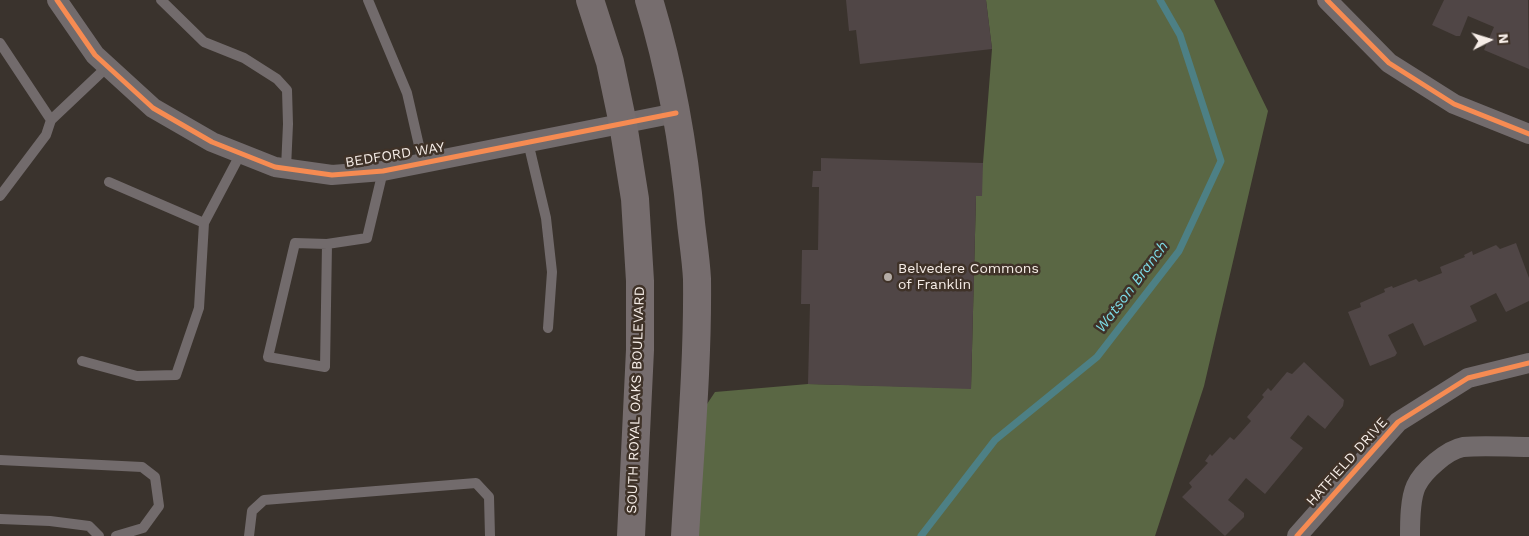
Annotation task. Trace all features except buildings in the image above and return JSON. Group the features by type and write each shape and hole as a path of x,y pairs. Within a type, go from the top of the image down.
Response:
{"main road":[{"name":"SOUTH ROYAL OAKS BOULEVARD","path":"590,0 610,62 623,124 634,199 640,282 640,350 631,536"},
{"path":"649,0 663,45 676,113 688,186 697,276 697,349 685,536"}],"street":[{"name":"BEDFORD WAY","path":"57,0 95,55 153,108 212,142 275,167 332,175 384,171 676,113"},
{"path":"1327,0 1390,63 1454,104 1529,134"},
{"name":"HATFIELD DRIVE","path":"1297,536 1398,422 1468,378 1529,363"},
{"path":"1410,536 1410,514 1416,486 1439,460 1450,452 1462,447 1529,447"}],"lane":[{"path":"161,0 204,42 244,58 278,79 286,90 288,124 286,168"},
{"path":"368,0 407,93 423,163"},
{"path":"0,43 51,120"},
{"path":"0,196 46,135 51,120 107,67"},
{"path":"528,142 546,218 552,272 548,328"},
{"path":"82,361 137,376 176,375 199,308 204,223 241,153"},
{"path":"327,244 325,367 268,356 295,243 327,244 366,238 384,171"},
{"path":"109,182 204,223"},
{"path":"0,460 142,467 155,477 160,506 143,528 116,536"},
{"path":"249,536 252,511 264,500 476,483 489,497 490,536"},
{"path":"0,519 50,521 89,526 99,536"}],"green space":[{"path":"986,0 1214,0 1268,111 1204,386 1155,536 685,536 691,428 715,392 808,384 971,388 976,196 983,163 992,49"}],"waterway":[{"name":"Watson Branch","path":"921,536 995,440 1097,357 1179,251 1221,161 1180,35 1160,0"}],"cycle path":[{"path":"57,0 95,55 153,108 212,142 275,167 332,175 383,171 676,113"},
{"path":"1327,0 1389,63 1454,104 1529,134"},
{"path":"1297,536 1398,422 1468,378 1529,363"}],"place":[{"name":"Belvedere Commons of Franklin","path":"888,277"}]}
